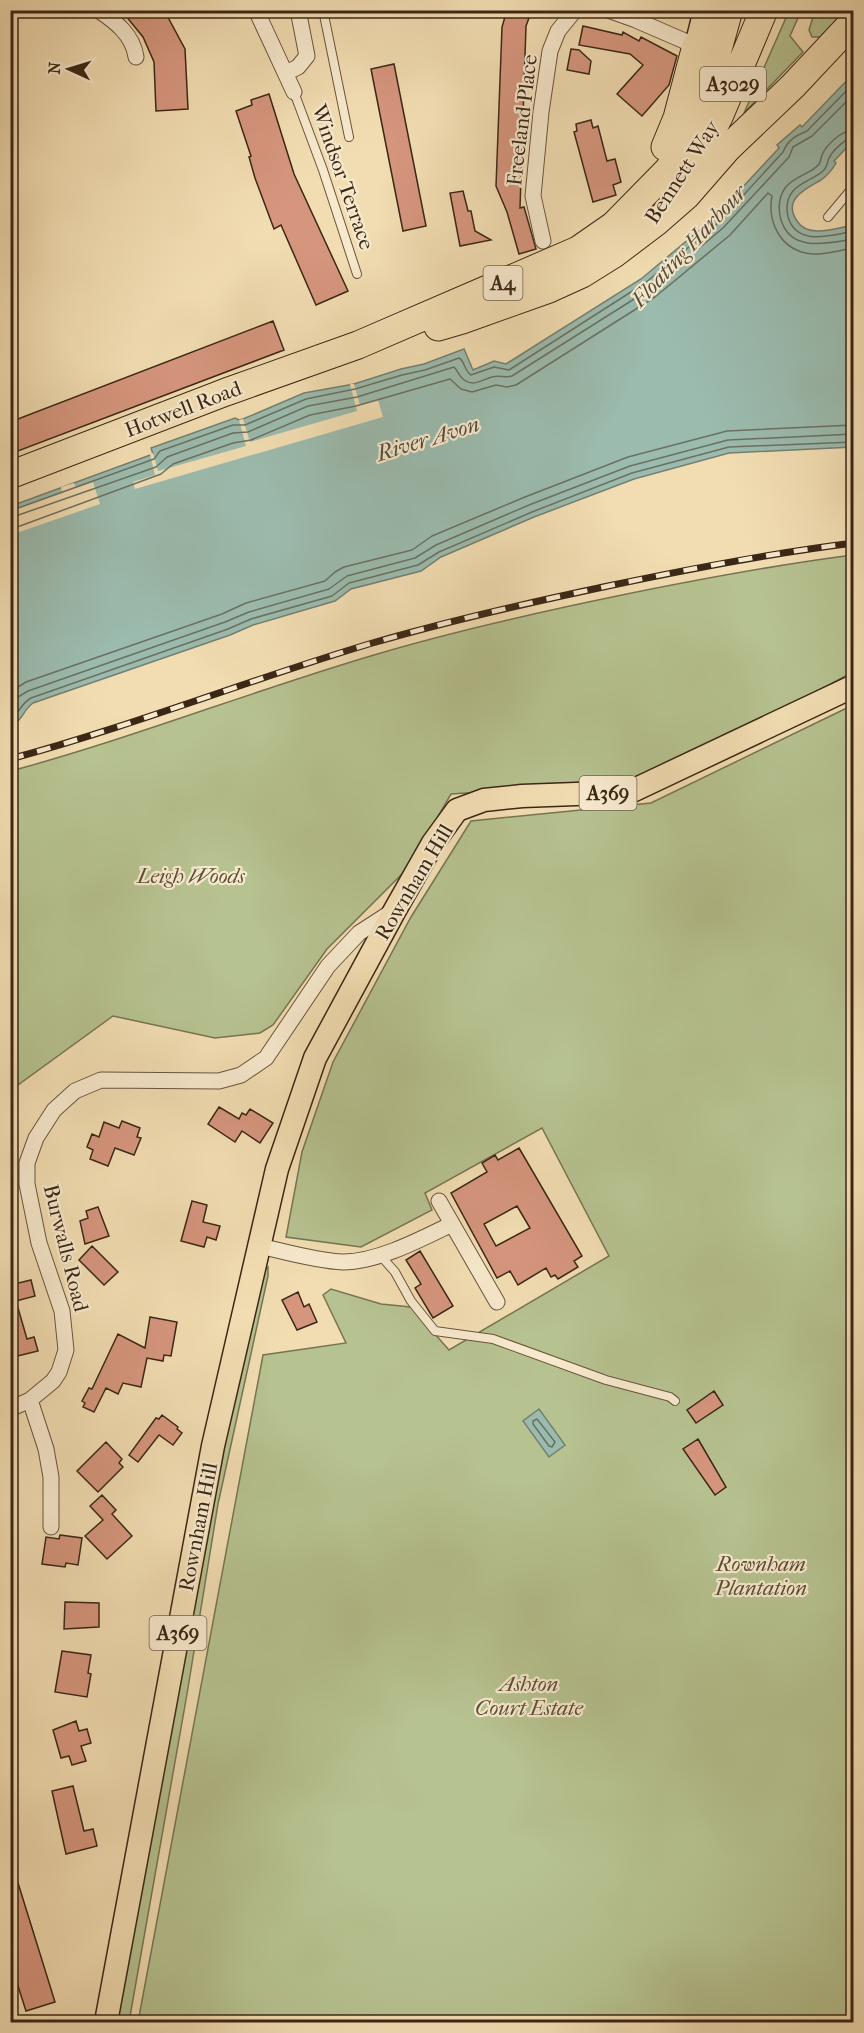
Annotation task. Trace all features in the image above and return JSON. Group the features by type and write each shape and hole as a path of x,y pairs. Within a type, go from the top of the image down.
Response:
{"highway":[{"name":"A3029","path":"638,202 668,170 682,150 711,77 729,10"},
{"name":"Bennett Way","path":"642,233 680,183 719,117 764,10"},
{"name":"A4","path":"642,233 687,195 728,148 793,86 854,21"},
{"name":"A4","path":"638,202 677,118 696,46"},
{"name":"Hotwell Road","path":"10,475 226,392 358,345 578,250 614,225 638,202"},
{"name":"Hotwell Road","path":"358,345 462,320 549,289 582,274 642,233"}],"main road":[{"name":"A4","path":"696,46 705,10"},
{"name":"Rownham Hill","path":"106,2022 213,1446 277,1169 315,1058 433,843 457,810 484,800 503,798 630,792 854,686"}],"street":[{"path":"98,10 115,22 124,32 132,42 136,57"},
{"path":"256,10 294,92"},
{"path":"286,73 298,68 307,56 298,10"},
{"name":"Freeland Place","path":"543,241 533,196 541,112 550,51 558,31 575,10"},
{"path":"608,10 696,46"},
{"name":"Burwalls Road","path":"10,1409 30,1400 56,1378 66,1350 62,1311 39,1243 27,1184 27,1163 36,1138 54,1110 75,1090 100,1080 219,1081 241,1075 266,1058 328,966 359,933 396,910"},
{"path":"440,1201 497,1302"},
{"path":"260,1246 344,1262 380,1255 452,1224"},
{"path":"30,1400 46,1449 51,1477 51,1527"}],"lane":[{"path":"323,10 349,137"},
{"name":"Windsor Terrace","path":"294,92 323,170 357,274"},
{"path":"828,217 854,186"},
{"path":"380,1255 395,1272 411,1301 435,1331 493,1339 606,1380 670,1397 675,1401"}],"green space":[{"path":"815,10 845,11 820,37 812,37 809,30"},
{"path":"789,11 801,11 790,36 803,52 744,113"},
{"name":"Leigh Woods","path":"853,555 853,672 706,751 627,783 451,794 408,868 327,949 273,1025 260,1033 215,1038 113,1016 11,1090 11,771 102,744 328,669 464,630 676,584"},
{"name":"Ashton Court Estate","path":"853,705 853,2022 138,2022 263,1355 346,1343 323,1295 331,1289 381,1304 411,1307 449,1350 609,1256 542,1128 425,1193 432,1210 361,1247 286,1237 302,1152 333,1062 411,917 471,821 651,803"},
{"path":"268,1267 268,1276 218,1504 129,2022 115,2022 193,1589 262,1273"}],"water":[{"path":"853,74 853,141 834,161 836,163 827,175 803,191 792,207 797,221 808,230 823,231 853,225 853,447 729,453 634,479 534,517 441,557 421,571 351,589 335,601 253,625 33,703 18,721 11,725 11,506 153,454 151,448 235,418 243,419 304,393 354,384 424,364 464,349 473,370 494,361 506,364 641,279 714,218 779,148 777,145 800,125 802,127"},
{"path":"539,1409 565,1445 549,1457 523,1421"}],"pier":[{"path":"350,384 354,384 360,405 378,400 383,417 135,489 133,482 155,475 150,454 153,453 158,471 246,446 239,420 243,419 250,442 357,411"},
{"path":"93,482 100,504 11,535 11,511 62,493 61,487 74,483 76,488"}],"building":[{"path":"121,10 164,10 185,49 188,109 156,111 154,62 143,37"},
{"path":"507,10 532,10 526,26 520,208 524,207 536,249 519,254 507,212 496,186 502,27"},
{"path":"583,26 622,35 623,32 639,41 641,37 677,56 669,85 642,116 617,94 643,65 630,54 579,45"},
{"path":"571,49 579,50 591,61 589,74 567,70"},
{"path":"394,64 426,226 403,231 371,69"},
{"path":"269,94 294,174 348,291 316,305 281,225 274,229 255,178 249,157 251,156 236,111 252,105 251,100"},
{"path":"591,120 593,128 598,126 607,161 615,159 621,182 613,185 616,195 593,202 574,132 577,131 576,124"},
{"path":"463,191 468,211 471,211 475,231 491,240 460,246 450,193"},
{"path":"273,321 284,350 10,454 10,422"},
{"path":"219,1107 239,1119 242,1113 246,1115 250,1109 273,1123 260,1143 242,1131 235,1142 208,1124"},
{"path":"122,1121 140,1128 137,1137 141,1138 134,1155 115,1148 108,1166 90,1159 93,1150 87,1147 92,1134 99,1137 104,1122 119,1128"},
{"path":"519,1148 582,1256 574,1261 578,1267 558,1279 555,1275 551,1277 546,1268 518,1285 510,1271 497,1278 451,1193 487,1172 482,1163 495,1155 498,1160","holes":["517,1206 530,1228 496,1246 484,1224"]},
{"path":"192,1201 207,1205 203,1222 220,1226 216,1240 207,1237 204,1247 181,1241"},
{"path":"98,1207 109,1236 85,1244 80,1221 88,1218 86,1211"},
{"path":"92,1246 118,1272 104,1285 79,1260"},
{"path":"420,1251 453,1306 433,1318 415,1288 421,1284 406,1260"},
{"path":"31,1280 35,1296 16,1301 27,1339 34,1337 38,1351 13,1357 10,1346 10,1285"},
{"path":"298,1292 304,1307 309,1304 317,1322 297,1330 282,1300"},
{"path":"150,1317 177,1322 171,1356 164,1355 163,1361 147,1358 141,1387 123,1383 118,1394 106,1388 94,1412 83,1407 85,1403 82,1401 89,1388 92,1389 118,1334 145,1348"},
{"path":"714,1391 723,1405 696,1423 687,1410"},
{"path":"162,1415 182,1433 173,1445 159,1435 138,1462 129,1455 156,1418 159,1419"},
{"path":"698,1439 726,1487 715,1495 683,1449"},
{"path":"106,1442 122,1459 119,1463 123,1467 98,1492 77,1471"},
{"path":"102,1495 116,1510 112,1514 132,1536 107,1559 85,1536 103,1520 90,1506"},
{"path":"60,1535 82,1538 78,1565 66,1563 65,1567 42,1564 46,1537 59,1539"},
{"path":"65,1602 99,1603 99,1627 64,1629"},
{"path":"62,1651 91,1655 88,1673 91,1674 87,1697 55,1692"},
{"path":"76,1721 79,1731 87,1729 91,1743 81,1746 86,1761 72,1765 69,1756 61,1758 53,1730"},
{"path":"73,1786 84,1831 93,1829 97,1846 66,1854 52,1791"},
{"path":"10,1870 14,1870 55,2002 26,2011 10,1961"}],"railway":[{"path":"10,759 101,732 369,644 458,620 578,592 700,568 854,543"}],"water label":[{"name":"Floating Harbour","path":"689,246"},
{"name":"River Avon","path":"428,439"}],"park label":[{"name":"Rownham Plantation","path":"761,1576"}]}
